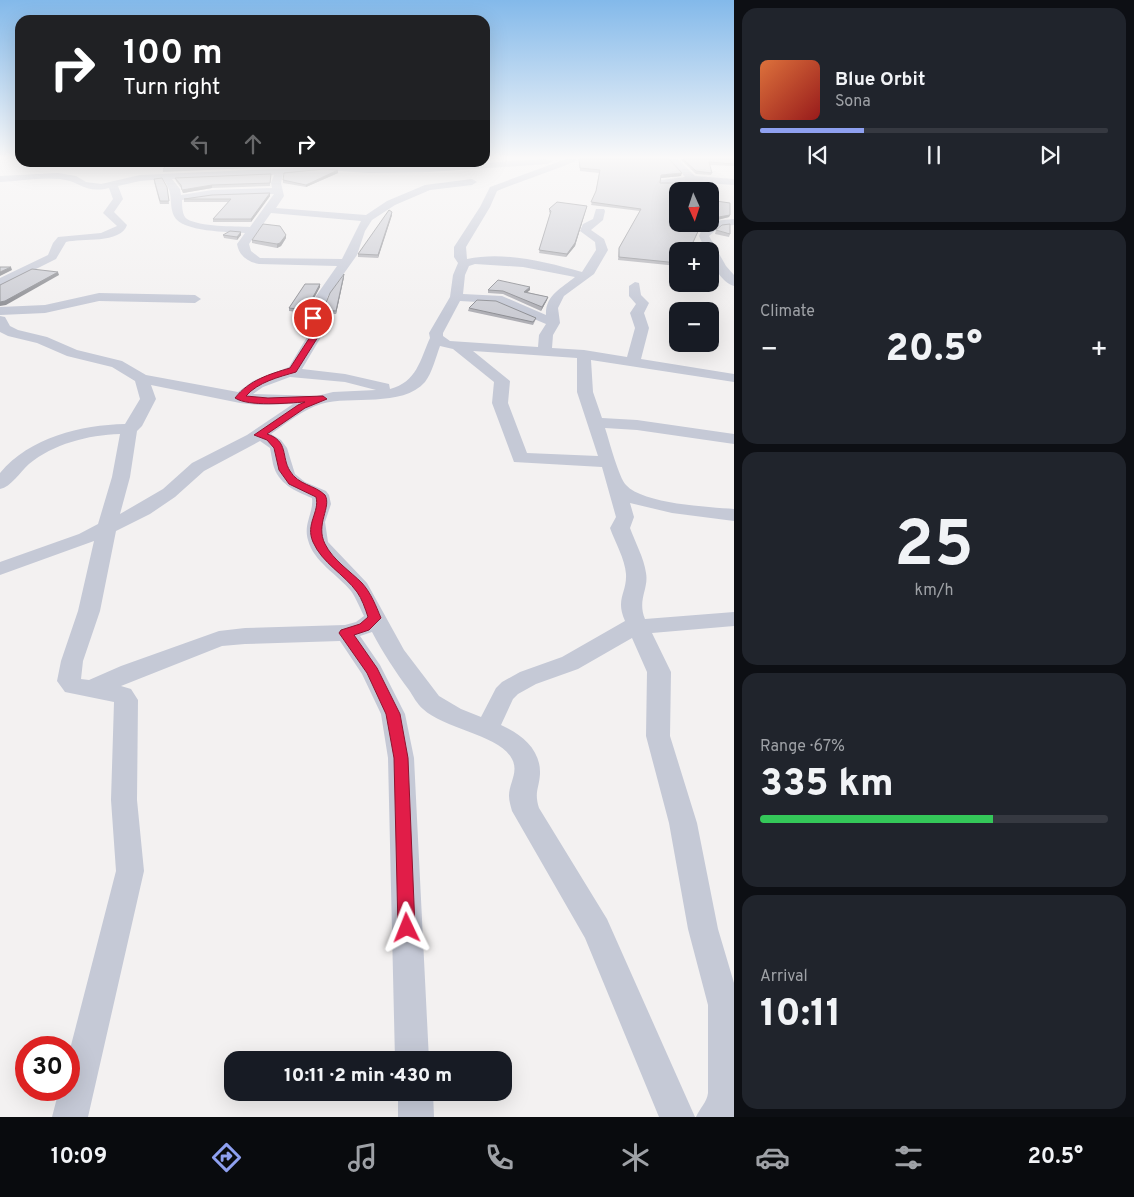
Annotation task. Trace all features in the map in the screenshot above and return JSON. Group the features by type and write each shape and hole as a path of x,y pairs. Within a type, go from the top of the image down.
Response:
{"street":[{"path":"0,283 52,258 56,252 58,242 62,239 112,234 122,225 108,213 109,211"},
{"path":"178,211 182,221 201,226 253,231"},
{"path":"267,211 243,246 247,254 254,260 344,263"},
{"path":"282,211 368,218"},
{"path":"240,398 247,389 271,376 294,370 314,337 313,318 317,306 351,255 360,231 368,218 379,211"},
{"path":"464,263 460,257 460,247 482,211"},
{"path":"545,350 546,335 552,322 552,308 559,294 590,270 602,250 600,241 585,231 587,226 596,223 599,219 600,211"},
{"path":"734,222 718,223 705,233 704,236 721,268 734,282"},
{"path":"464,263 477,259 490,259 557,269 584,276"},
{"path":"0,320 4,329 13,334 42,340 72,353 117,364 142,378 240,398 268,401 323,399 400,391 410,387 419,379 437,338 436,333 456,297 459,275 464,263"},
{"path":"633,361 642,328 637,313 643,303 635,296 635,286"},
{"path":"0,311 45,309 99,297 195,299"},
{"path":"456,297 498,299 552,322"},
{"path":"437,338 446,344 457,346 545,350 581,354 734,378"},
{"path":"457,346 502,381 500,403 518,456 524,458 608,462"},
{"path":"581,354 584,354 585,392 617,487 625,517 620,528 636,572 630,598 636,625 659,672 658,736 683,822 701,919 724,1005 726,1093 724,1106 720,1114 714,1117"},
{"path":"289,372 345,378 400,391"},
{"path":"0,484 17,464 45,446 103,430 129,429 134,426 148,400 142,378"},
{"path":"0,569 86,538 107,528 159,500 179,486 198,467 276,425 301,406 323,399"},
{"path":"594,422 637,425 732,439 731,451 734,455"},
{"path":"70,1117 130,871 124,800 126,700 123,695 73,686 69,681 72,661 90,611 107,528 121,477 129,429"},
{"path":"259,435 270,438 279,447 284,470 293,482 320,495 322,504 316,522 318,542 326,554 360,588 368,600 375,618 395,655 431,702 452,716 487,729 510,741 522,752 527,766 522,796 526,811 596,929 676,1117"},
{"path":"617,487 622,492 638,500 652,504 734,515"},
{"path":"92,689 129,672 219,640 245,636 346,633 364,627 375,618"},
{"path":"487,729 504,694 510,688 528,678 570,663 636,625 734,619"},
{"path":"346,633 372,671 393,714 401,758 412,1051"},
{"path":"415,1101 416,1117"}],"building":[{"path":"220,211 257,211 251,219 213,219"},
{"path":"388,211 392,212 378,255 358,254"},
{"path":"551,211 585,211 575,243 567,254 539,250"},
{"path":"640,211 669,211 669,232 698,232 693,242 669,242 669,262 619,257 619,248"},
{"path":"719,211 730,211 730,215 719,217"},
{"path":"263,224 280,226 286,235 280,243 252,240"},
{"path":"730,224 730,234 719,231 719,228"},
{"path":"230,231 241,232 237,237 223,235"},
{"path":"0,267 11,267 0,272"},
{"path":"32,269 58,272 0,302 0,285"},
{"path":"344,274 336,311 323,310 330,293"},
{"path":"498,280 530,287 524,292 548,297 542,307 503,291 488,290"},
{"path":"305,284 320,284 306,310 289,308"},
{"path":"477,300 496,301 536,318 533,322 469,308"}],"route":[{"path":"313,318 314,337 294,370 271,376 247,389 240,398 268,401 323,399 301,406 259,435 270,438 279,447 284,470 293,482 320,495 322,504 316,522 318,542 336,565 360,588 368,600 375,618 364,627 346,633 372,671 393,714 401,758 407,928"}]}
